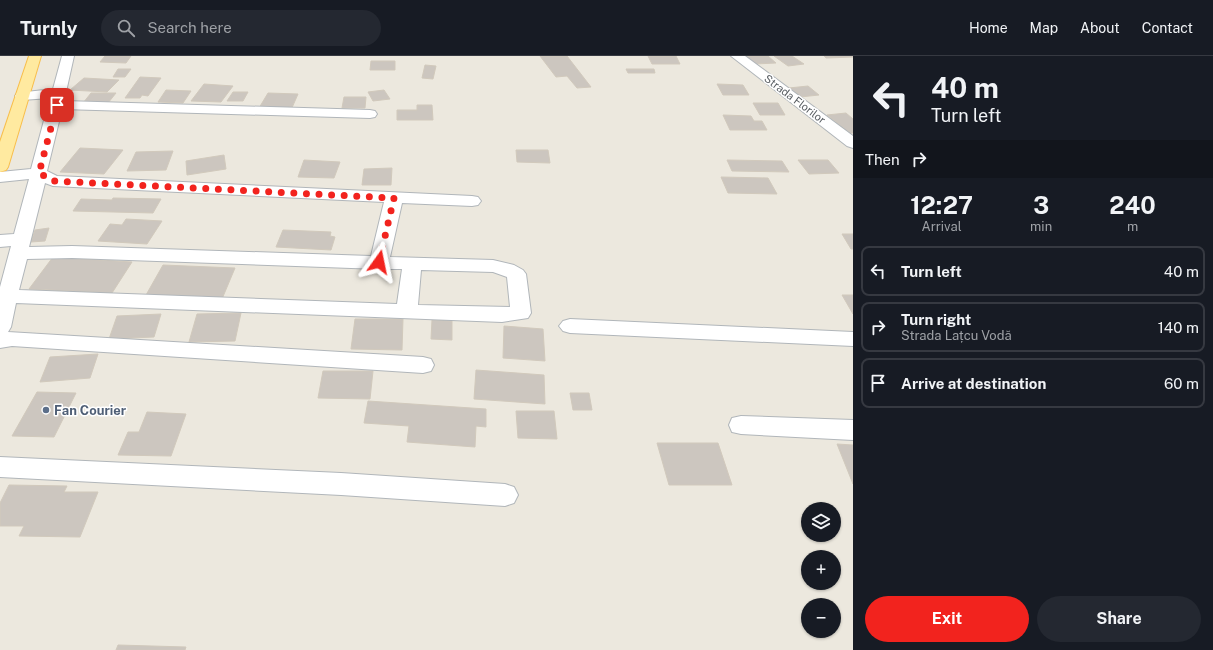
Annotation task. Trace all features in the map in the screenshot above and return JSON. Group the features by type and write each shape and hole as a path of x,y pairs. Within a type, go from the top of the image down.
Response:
{"main road":[{"path":"0,167 4,144 35,56"}],"street":[{"path":"0,327 68,56"},
{"name":"Strada Florilor","path":"737,56 853,143"},
{"path":"22,96 370,114"},
{"path":"0,177 39,173 53,181 472,201"},
{"path":"379,262 394,198"},
{"path":"0,241 20,246 80,252 493,266 507,268 516,274 521,313 502,315 7,296"},
{"path":"407,311 412,264"},
{"path":"570,326 853,339"},
{"path":"0,340 12,339 423,365"},
{"path":"741,425 853,430"},
{"path":"0,467 341,484 505,495"}],"building":[{"path":"105,56 131,56 126,63 100,62"},
{"path":"540,56 567,56 591,87 577,88 567,76 556,77"},
{"path":"648,56 676,56 680,64 652,64"},
{"path":"746,56 768,56 776,63 755,64"},
{"path":"774,56 792,56 804,64 788,66"},
{"path":"824,56 852,56 853,57 826,58"},
{"path":"371,61 395,61 395,70 370,70"},
{"path":"425,65 436,66 433,79 422,78"},
{"path":"118,69 131,69 125,77 113,77"},
{"path":"626,69 654,69 655,73 628,73"},
{"path":"140,77 161,78 148,96 142,95 140,98 125,98"},
{"path":"84,78 119,80 107,92 70,90"},
{"path":"204,84 233,86 221,102 191,101"},
{"path":"717,84 743,85 749,95 723,95"},
{"path":"808,86 819,95 800,97 789,88"},
{"path":"166,90 191,91 183,103 158,102"},
{"path":"384,90 390,99 373,101 368,92"},
{"path":"233,92 248,92 243,101 227,101"},
{"path":"91,93 116,93 108,103 83,103"},
{"path":"268,93 298,94 291,110 259,108"},
{"path":"344,97 366,97 365,108 342,108"},
{"path":"753,103 778,103 785,115 760,115"},
{"path":"417,105 432,105 433,120 397,120 397,110 417,110"},
{"path":"846,113 853,119 853,133 850,133 827,115"},
{"path":"723,115 751,116 754,121 762,121 767,130 730,130"},
{"path":"80,148 123,150 104,174 60,172"},
{"path":"516,150 548,150 550,163 517,162"},
{"path":"173,151 166,170 127,171 136,152"},
{"path":"224,155 226,169 187,175 186,161"},
{"path":"304,160 340,162 334,178 298,177"},
{"path":"727,160 782,161 789,172 732,171"},
{"path":"798,160 828,160 839,173 809,174"},
{"path":"392,168 391,185 362,185 364,169"},
{"path":"721,177 768,178 777,194 728,193"},
{"path":"113,198 161,199 153,213 73,211 81,199 112,200"},
{"path":"126,219 162,221 147,244 98,241 110,224 122,225"},
{"path":"49,228 45,241 31,242 35,230"},
{"path":"283,230 331,232 330,236 335,237 331,250 276,247"},
{"path":"842,234 853,234 853,249 851,249"},
{"path":"53,257 132,262 112,293 29,289"},
{"path":"163,265 235,268 222,299 146,295"},
{"path":"842,295 853,295 853,314"},
{"path":"241,313 235,341 189,342 197,314"},
{"path":"161,314 154,337 109,339 117,316"},
{"path":"355,319 403,319 402,350 351,349"},
{"path":"432,320 452,321 452,340 431,339"},
{"path":"504,326 543,329 545,361 503,358"},
{"path":"98,354 90,378 40,382 50,357"},
{"path":"476,370 544,375 545,404 474,399"},
{"path":"323,371 373,371 370,399 318,398"},
{"path":"37,392 76,393 54,437 12,436"},
{"path":"570,393 589,393 592,410 573,410"},
{"path":"368,401 486,409 486,427 476,426 475,447 407,442 409,426 364,423"},
{"path":"516,411 554,411 557,439 518,438"},
{"path":"147,412 186,414 171,456 118,455 128,432 139,432"},
{"path":"657,443 718,443 732,485 669,485"},
{"path":"837,444 853,445 853,484"},
{"path":"9,485 67,486 64,492 98,492 80,537 19,536 24,526 0,526 0,503"},
{"path":"118,645 186,647 185,650 116,650"}],"place":[{"name":"Fan Courier","path":"46,410"}],"route":[{"path":"57,105 39,173 53,181 394,198 379,262"}]}
